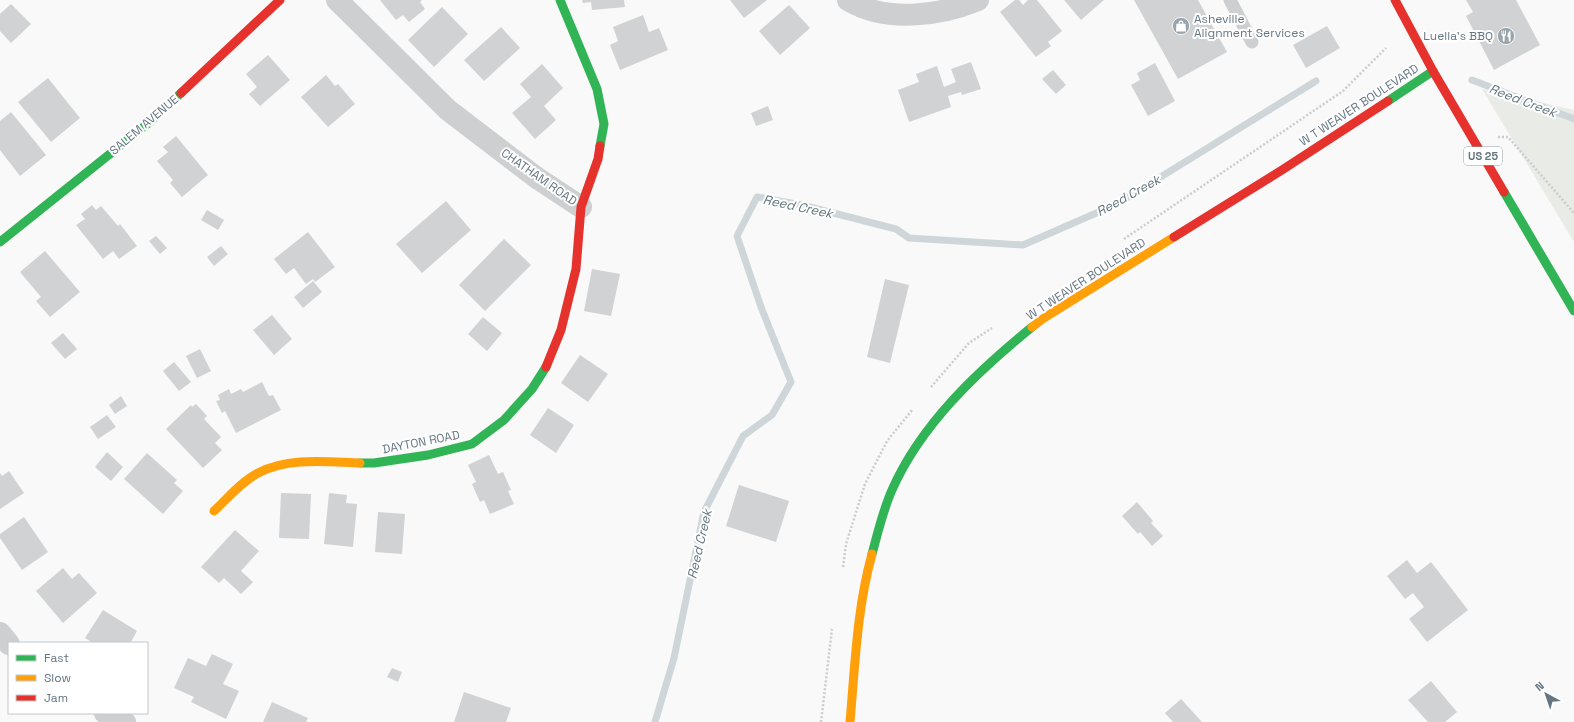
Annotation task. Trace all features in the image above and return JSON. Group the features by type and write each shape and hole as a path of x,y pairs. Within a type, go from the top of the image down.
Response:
{"main road":[{"name":"SALEM AVENUE","path":"0,242 151,121 280,0"},
{"name":"CHATHAM ROAD","path":"560,0 597,89 604,124 598,159 581,207"},
{"name":"US 25","path":"1395,0 1432,71 1574,311"},
{"name":"W T WEAVER BOULEVARD","path":"850,722 858,622 867,572 882,520 892,490 907,460 943,411 997,356 1044,318 1282,170 1432,71"},
{"name":"DAYTON ROAD","path":"214,511 241,485 258,473 275,467 304,460 374,462 428,455 472,444 504,420 532,389 549,362 561,330 576,269 581,207"}],"street":[{"name":"CHATHAM ROAD","path":"337,0 448,110 537,178 581,207"},
{"path":"848,0 875,11 898,14 933,13 964,6 978,0"},
{"path":"0,633 8,643"},
{"path":"107,714 124,722"}],"lane":[{"path":"1230,0 1252,42"}],"path":[{"path":"1494,138 1508,137 1574,212"}],"shaded area":[{"path":"1482,89 1574,110 1574,242"}],"building":[{"path":"380,0 422,0 420,2 425,9 409,22 403,15 396,20"},
{"path":"582,0 624,0 625,7 592,10 591,2 583,3"},
{"path":"730,0 767,0 744,18"},
{"path":"1015,0 1019,0 1023,5 1028,0 1037,0 1062,31 1048,42 1051,46 1036,57 1000,12"},
{"path":"1064,0 1104,0 1081,20"},
{"name":"Asheville Alignment Services","path":"1134,0 1198,0 1227,52 1178,79"},
{"name":"Luella's BBQ","path":"1466,0 1516,0 1540,45 1494,70 1466,16 1473,12"},
{"path":"11,4 31,24 11,43 0,31 0,14"},
{"path":"789,5 810,28 780,55 759,31"},
{"path":"442,7 468,34 434,67 408,40"},
{"path":"643,15 649,32 659,28 668,50 620,70 610,45 618,41 613,27"},
{"path":"1327,26 1340,48 1306,68 1293,45"},
{"path":"501,27 520,48 484,81 464,60"},
{"path":"268,55 290,80 260,106 249,94 257,87 246,74"},
{"path":"971,62 981,89 962,95 961,92 948,96 951,107 909,122 898,90 919,82 916,74 937,66 944,87 956,82 951,69"},
{"path":"1155,63 1175,101 1148,116 1131,85 1140,80 1137,73"},
{"path":"542,64 563,88 544,106 556,120 535,139 512,113 531,97 520,84"},
{"path":"1053,70 1066,85 1056,94 1042,79"},
{"path":"326,75 335,86 338,84 355,104 328,127 301,97"},
{"path":"48,78 80,118 51,142 18,102"},
{"path":"768,106 773,120 756,126 751,113"},
{"path":"11,112 46,155 20,176 0,150 0,121"},
{"path":"176,136 208,175 182,197 170,183 173,180 157,161 168,152 163,147"},
{"path":"446,201 471,230 422,273 396,244"},
{"path":"92,205 96,210 101,206 118,226 120,224 137,246 119,259 113,251 103,259 76,225 85,219 81,214"},
{"path":"207,210 224,220 218,230 201,220"},
{"path":"308,232 335,267 315,282 313,279 306,284 294,268 286,274 274,259"},
{"path":"156,236 167,248 160,254 149,241"},
{"path":"504,239 531,265 485,311 459,285"},
{"path":"221,246 228,254 214,266 207,257"},
{"path":"45,251 80,292 50,317 36,301 41,297 20,272"},
{"path":"592,269 620,274 611,316 584,311"},
{"path":"885,279 909,285 890,363 867,357"},
{"path":"313,281 322,292 303,308 294,297"},
{"path":"272,315 292,339 274,355 253,330"},
{"path":"483,317 502,333 487,351 468,334"},
{"path":"63,333 77,349 65,359 51,343"},
{"path":"200,349 211,371 197,378 186,356"},
{"path":"580,355 608,374 588,402 561,383"},
{"path":"174,362 191,382 179,391 163,371"},
{"path":"262,382 269,396 273,395 281,410 236,433 225,411 222,413 216,401 220,400 218,395 229,389 231,394 241,389 243,392"},
{"path":"121,396 127,406 115,414 109,405"},
{"path":"196,404 207,416 204,419 221,437 215,443 222,450 203,468 166,429 191,405 192,407"},
{"path":"548,408 574,425 556,453 530,435"},
{"path":"107,415 116,427 98,439 90,427"},
{"path":"107,452 123,467 111,481 95,467"},
{"path":"147,453 177,480 174,483 183,491 163,514 124,479"},
{"path":"489,455 498,474 503,472 511,490 508,491 514,504 490,514 484,500 480,502 472,484 476,482 468,465"},
{"path":"9,471 24,493 0,509 0,473 2,476"},
{"path":"739,485 789,501 776,542 726,526"},
{"path":"281,493 311,494 309,539 279,538"},
{"path":"329,493 347,495 346,503 357,504 353,547 324,544"},
{"path":"1137,502 1153,521 1151,523 1163,536 1152,546 1140,532 1138,534 1122,516"},
{"path":"378,512 405,514 402,554 375,552"},
{"path":"24,517 48,552 22,570 0,538 0,534"},
{"path":"235,530 259,551 241,571 253,582 241,594 224,578 219,583 201,567"},
{"path":"1407,560 1417,573 1431,562 1468,610 1427,642 1409,619 1424,607 1413,593 1405,599 1387,576"},
{"path":"63,568 72,579 79,573 97,593 63,623 36,591"},
{"path":"103,610 137,631 131,642 91,642 85,638"},
{"path":"212,654 233,664 223,684 239,691 226,719 191,702 194,697 174,688 188,658 206,666"},
{"path":"392,668 402,672 398,682 387,677"},
{"path":"1431,681 1457,712 1445,722 1428,722 1408,700"},
{"path":"464,692 511,708 506,722 454,722"},
{"path":"1181,699 1202,722 1173,722 1165,713"},
{"path":"272,702 308,718 306,722 263,722"}],"waterway":[{"name":"Reed Creek","path":"1472,80 1574,119"},
{"name":"Reed Creek","path":"655,722 674,658 704,512 743,436 772,415 791,382 761,307 737,236 757,197 802,205 896,229 909,238 1023,245 1117,204 1316,81"}],"traffic: fast":[{"path":"560,0 597,89 604,124 600,146"},
{"path":"1388,101 1433,71"},
{"path":"0,242 151,121 181,93"},
{"path":"1504,192 1574,311"},
{"path":"872,554 881,521 892,490 904,466 919,443 953,400 991,362 1032,327"},
{"path":"360,463 374,463 428,455 472,444 504,420 532,389 546,367"}],"traffic: slow":[{"path":"1032,327 1174,237"},
{"path":"214,511 246,481 258,473 270,468 308,462 360,463"},
{"path":"850,722 860,616 872,554"}],"traffic: jam":[{"path":"181,93 280,0"},
{"path":"1395,0 1433,71 1504,192"},
{"path":"1174,237 1282,170 1388,101"},
{"path":"546,367 561,330 576,269 581,207 598,159 600,146"}],"place":[{"name":"Asheville Alignment Services","path":"1181,26"},
{"name":"Luella's BBQ","path":"1506,36"}]}
